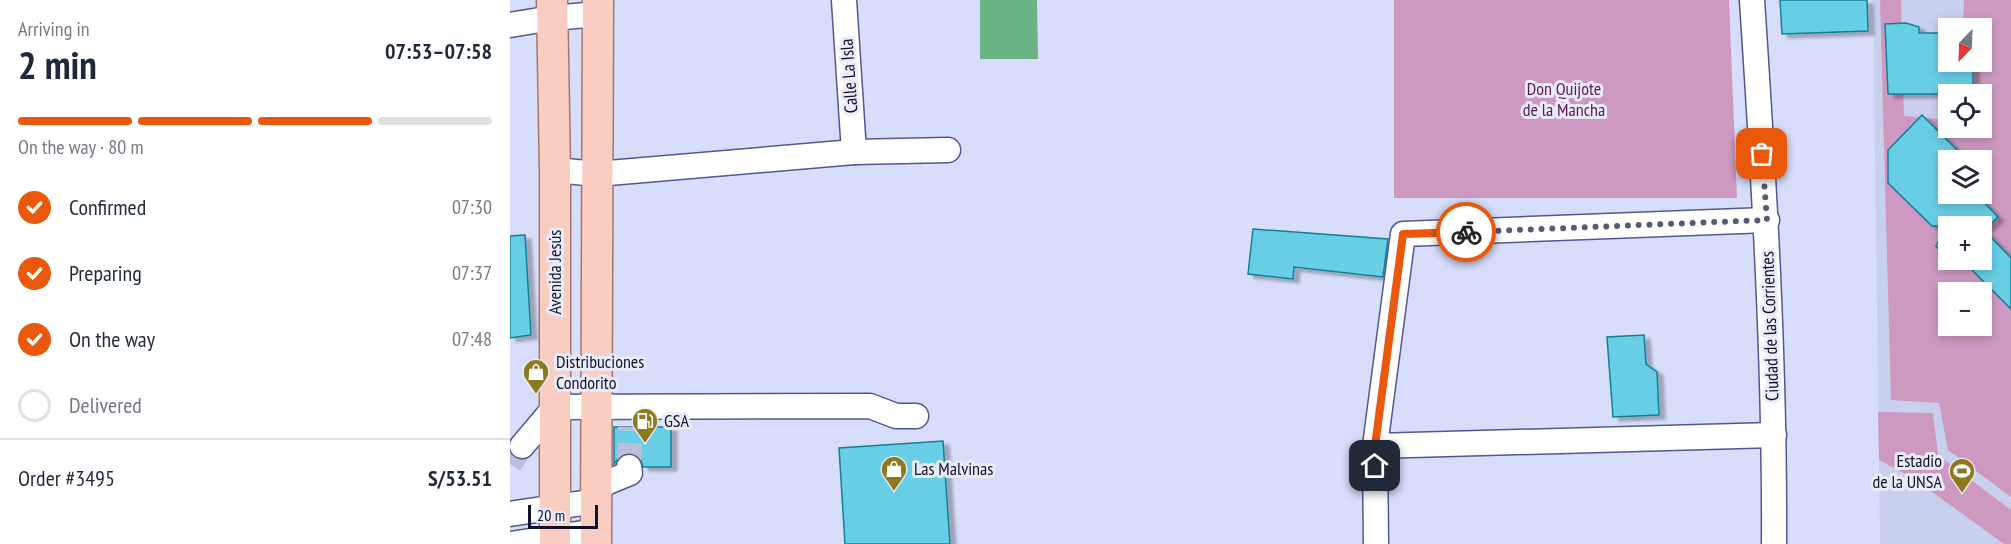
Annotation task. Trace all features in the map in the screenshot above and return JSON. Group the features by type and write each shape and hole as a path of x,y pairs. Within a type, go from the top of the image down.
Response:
{"main road":[{"path":"596,538 598,7"},
{"name":"Avenida Jesús","path":"552,9 555,170 555,540"}],"street":[{"name":"Calle La Isla","path":"844,0 854,152"},
{"name":"Ciudad de las Corrientes","path":"1752,0 1767,220 1774,435 1774,544"},
{"path":"510,25 552,9 598,7"},
{"path":"555,170 597,174 854,152 948,150"},
{"path":"1376,544 1375,446 1403,234 1767,220"},
{"path":"522,446 555,407 596,409 630,418 870,406 896,416 916,416"},
{"path":"1375,446 1774,435"},
{"path":"510,514 555,507 596,494 630,473 629,467"},
{"path":"511,544 596,538"}],"shaded area":[{"path":"980,0 1037,0 1038,59 980,59"},
{"path":"1873,0 2011,0 2011,544 1880,544"}],"green space":[{"name":"Don Quijote de la Mancha","path":"1394,0 1729,0 1737,198 1394,198"},
{"path":"1880,0 1901,0 1904,116 1938,119 1938,138 1992,138 1992,84 1961,84 1961,72 1992,72 1992,18 1963,18 1964,0 2011,0 2011,497 1948,450 1939,403 1891,400"},
{"name":"Estadio de la UNSA","path":"1878,412 1933,413 1938,455 2011,510 2011,544 2004,544 1913,478 1879,460"}],"building":[{"path":"1780,0 1867,0 1868,31 1782,34"},
{"path":"1906,23 1919,27 1919,33 1938,33 1938,72 1973,72 1973,84 1938,84 1938,94 1888,94 1885,24"},
{"path":"1922,115 1938,131 1938,138 1945,138 1957,150 1938,150 1938,204 1986,204 1998,217 1992,223 1992,216 1938,216 1938,226 1932,226 1888,183 1888,150"},
{"path":"1253,229 1388,239 1383,277 1294,267 1293,279 1248,274"},
{"path":"525,235 531,335 510,338 510,236"},
{"path":"1992,238 2011,258 2011,309 1992,290 1992,282 1984,282 1972,270 1992,270"},
{"path":"1644,335 1646,364 1657,372 1659,415 1613,417 1607,337"},
{"path":"614,427 671,427 671,467 643,467 640,458 635,454 627,453 620,456 614,464"},
{"name":"Las Malvinas","path":"943,441 950,544 845,544 839,448"}],"tunnel":[{"path":"629,467 630,427"},
{"path":"510,464 522,446"}],"way so far":[{"path":"1466,232 1767,220 1762,154"}],"place":[{"name":"Distribuciones Condorito","path":"536,395"},
{"name":"GSA","path":"645,444"},
{"name":"Las Malvinas","path":"894,492"},
{"name":"Estadio de la UNSA","path":"1962,494"}],"route":[{"path":"1375,466 1375,446 1403,234 1466,232"}]}
